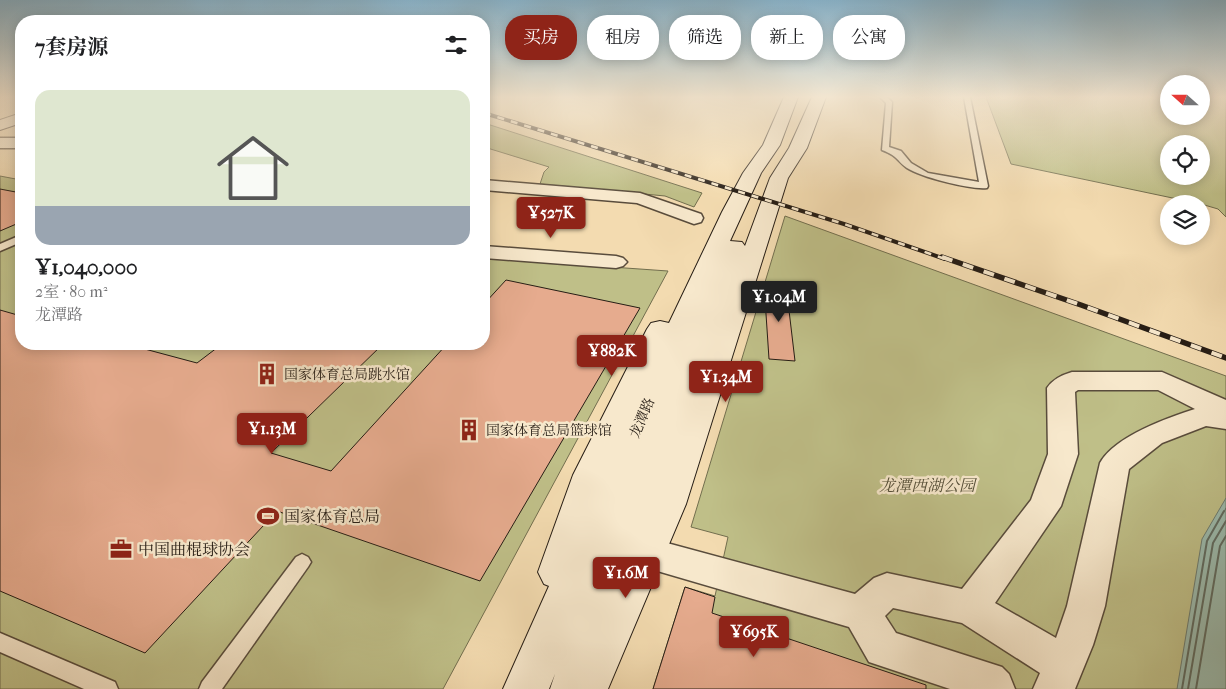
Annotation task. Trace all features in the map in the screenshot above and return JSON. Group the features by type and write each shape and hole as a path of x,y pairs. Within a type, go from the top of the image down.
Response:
{"street":[{"name":"龙潭路","path":"520,689 590,475 734,174 757,143 764,129"},
{"name":"龙潭路","path":"526,689 675,339 732,212 777,129"},
{"name":"龙潭路","path":"585,689 688,374 742,225 765,176 792,129"},
{"name":"龙潭路","path":"572,689 602,582 668,504 779,178 798,148 806,129"},
{"path":"0,142 15,143"},
{"path":"490,186 640,198 694,218"},
{"path":"490,252 616,262"},
{"path":"970,608 1045,506 1063,454 1061,388 1072,381 1162,381 1226,412"},
{"path":"861,613 887,590 970,608 1059,677 1073,645 1086,606 1115,463 1152,436 1204,416 1226,419"},
{"path":"632,548 861,613 883,648 988,681 994,689"}],"lane":[{"path":"887,129 885,148 898,153 908,166 925,174 984,186 973,129"},
{"path":"0,248 15,241"},
{"path":"209,689 302,562"},
{"path":"0,642 108,689"}],"green space":[{"path":"490,129 503,129 702,193 694,207 665,196 540,184 544,172 549,167 490,149"},
{"path":"998,129 1226,129 1226,217 1218,209 1210,207 1210,195 1160,195 1011,164"},
{"name":"国家体育总局","path":"0,176 15,179 15,350 490,350 490,258 668,271 443,689 0,689"},
{"name":"龙潭西湖公园","path":"785,216 1226,376 1226,689 653,689 685,587 715,596 728,537 691,527"}],"water":[{"path":"1226,498 1226,689 1177,689 1202,539"}],"building":[{"path":"0,189 15,192 15,225 0,231"},
{"name":"国家体育总局","path":"506,280 640,308 480,581 277,511 145,653 0,591 0,310 15,314 15,350 148,350 197,363 214,350 377,350 271,453 331,471 442,350 490,350 490,297"},
{"path":"764,284 786,285 795,361 769,359"},
{"path":"685,587 715,597 712,613 926,685 926,689 653,689"}],"railway":[{"path":"536,129 844,224 945,259"},
{"path":"942,257 1226,358"}],"place":[{"name":"国家体育总局跳水馆","path":"267,374"},
{"name":"国家体育总局篮球馆","path":"469,430"},
{"name":"国家体育总局","path":"268,516"},
{"name":"中国曲棍球协会","path":"121,549"}]}
